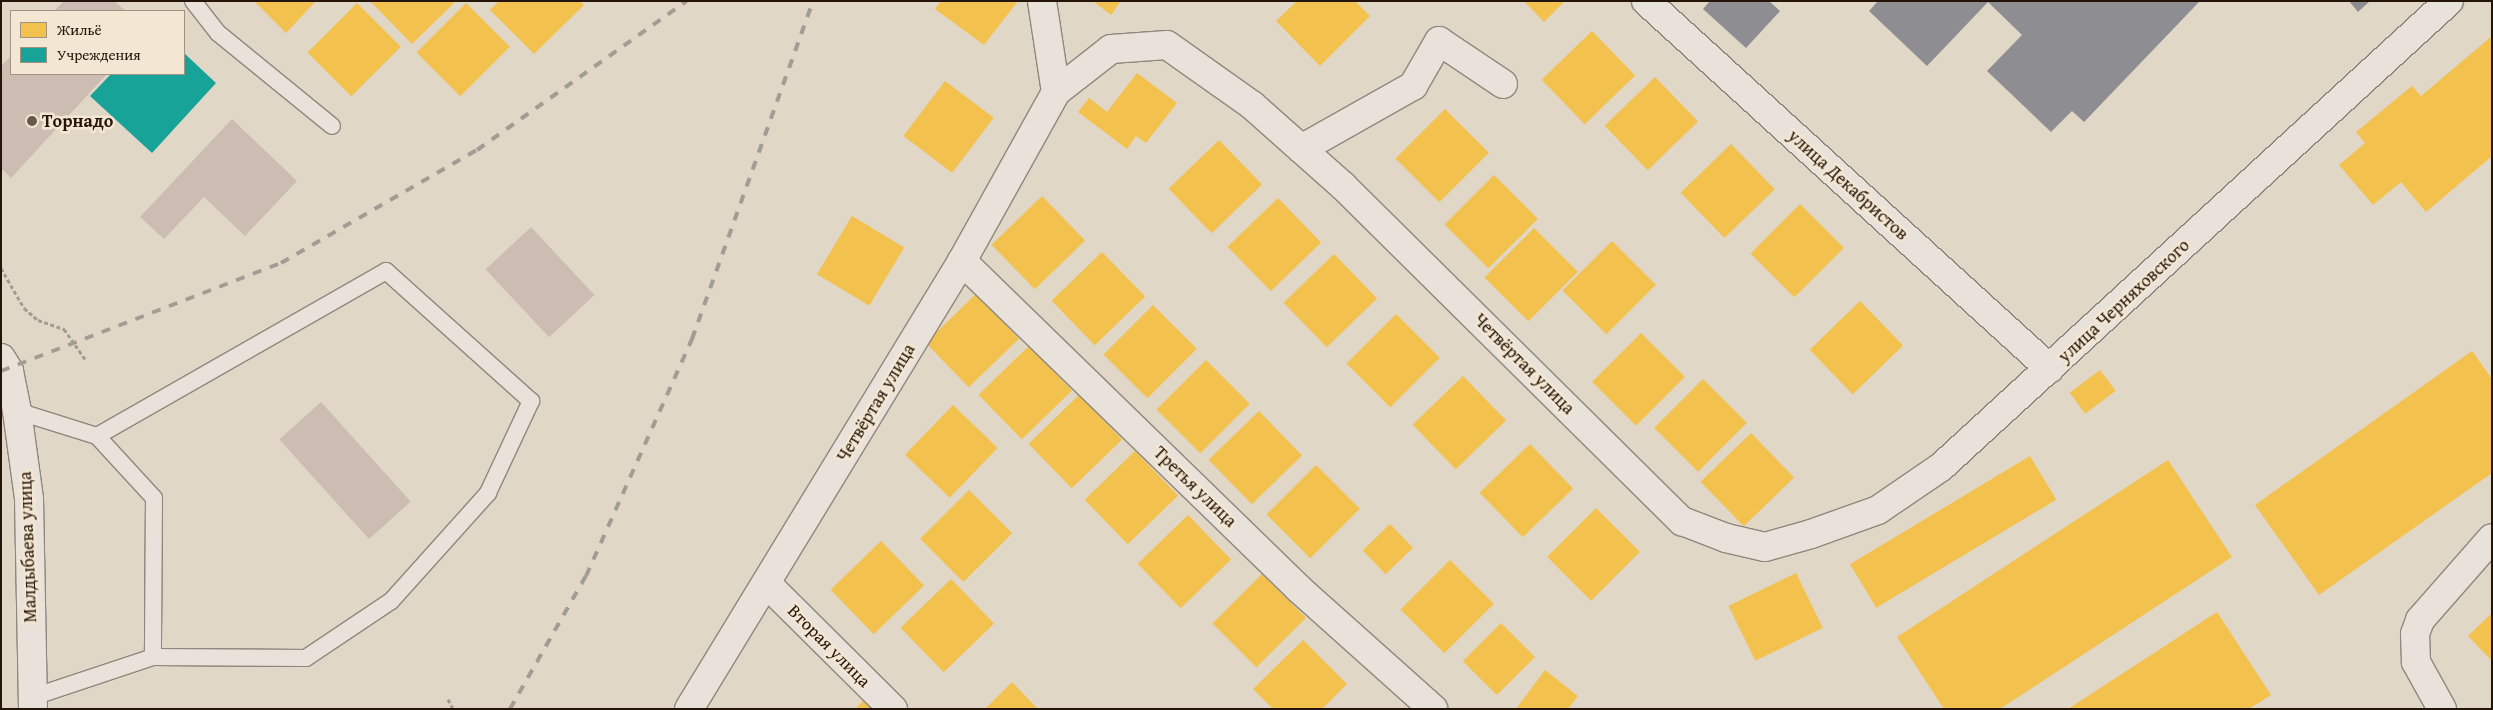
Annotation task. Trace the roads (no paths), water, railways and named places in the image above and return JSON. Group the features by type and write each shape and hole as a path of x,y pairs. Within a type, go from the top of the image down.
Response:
{"street":[{"path":"1042,1 1056,92"},
{"name":"улица Декабристов","path":"1646,1 2050,368"},
{"name":"улица Черняховского","path":"1765,546 1811,534 1878,510 1941,467 2449,1"},
{"path":"1301,149 1413,86 1439,40 1503,84"},
{"name":"Четвёртая улица","path":"689,709 962,261 1056,92 1111,49 1167,45 1252,106 1343,186 1682,521 1726,538 1765,546"},
{"name":"Третья улица","path":"962,261 1299,589 1433,709"},
{"name":"Малдыбаева улица","path":"1,358 9,371 18,411 30,499 33,703"},
{"path":"2442,709 2416,662 2415,634 2420,620 2492,538"},
{"name":"Вторая улица","path":"766,583 892,709"}],"lane":[{"path":"193,1 218,33 332,126"},
{"path":"33,703 153,657 306,658 392,602 488,493 531,401 386,271 97,436"},
{"path":"18,411 97,436 154,498 153,657"}],"railway":[{"path":"1,371 281,263 477,150 687,1"},
{"path":"510,709 586,576 692,339 813,1"}],"place":[{"name":"Торнадо","path":"32,121"}]}
